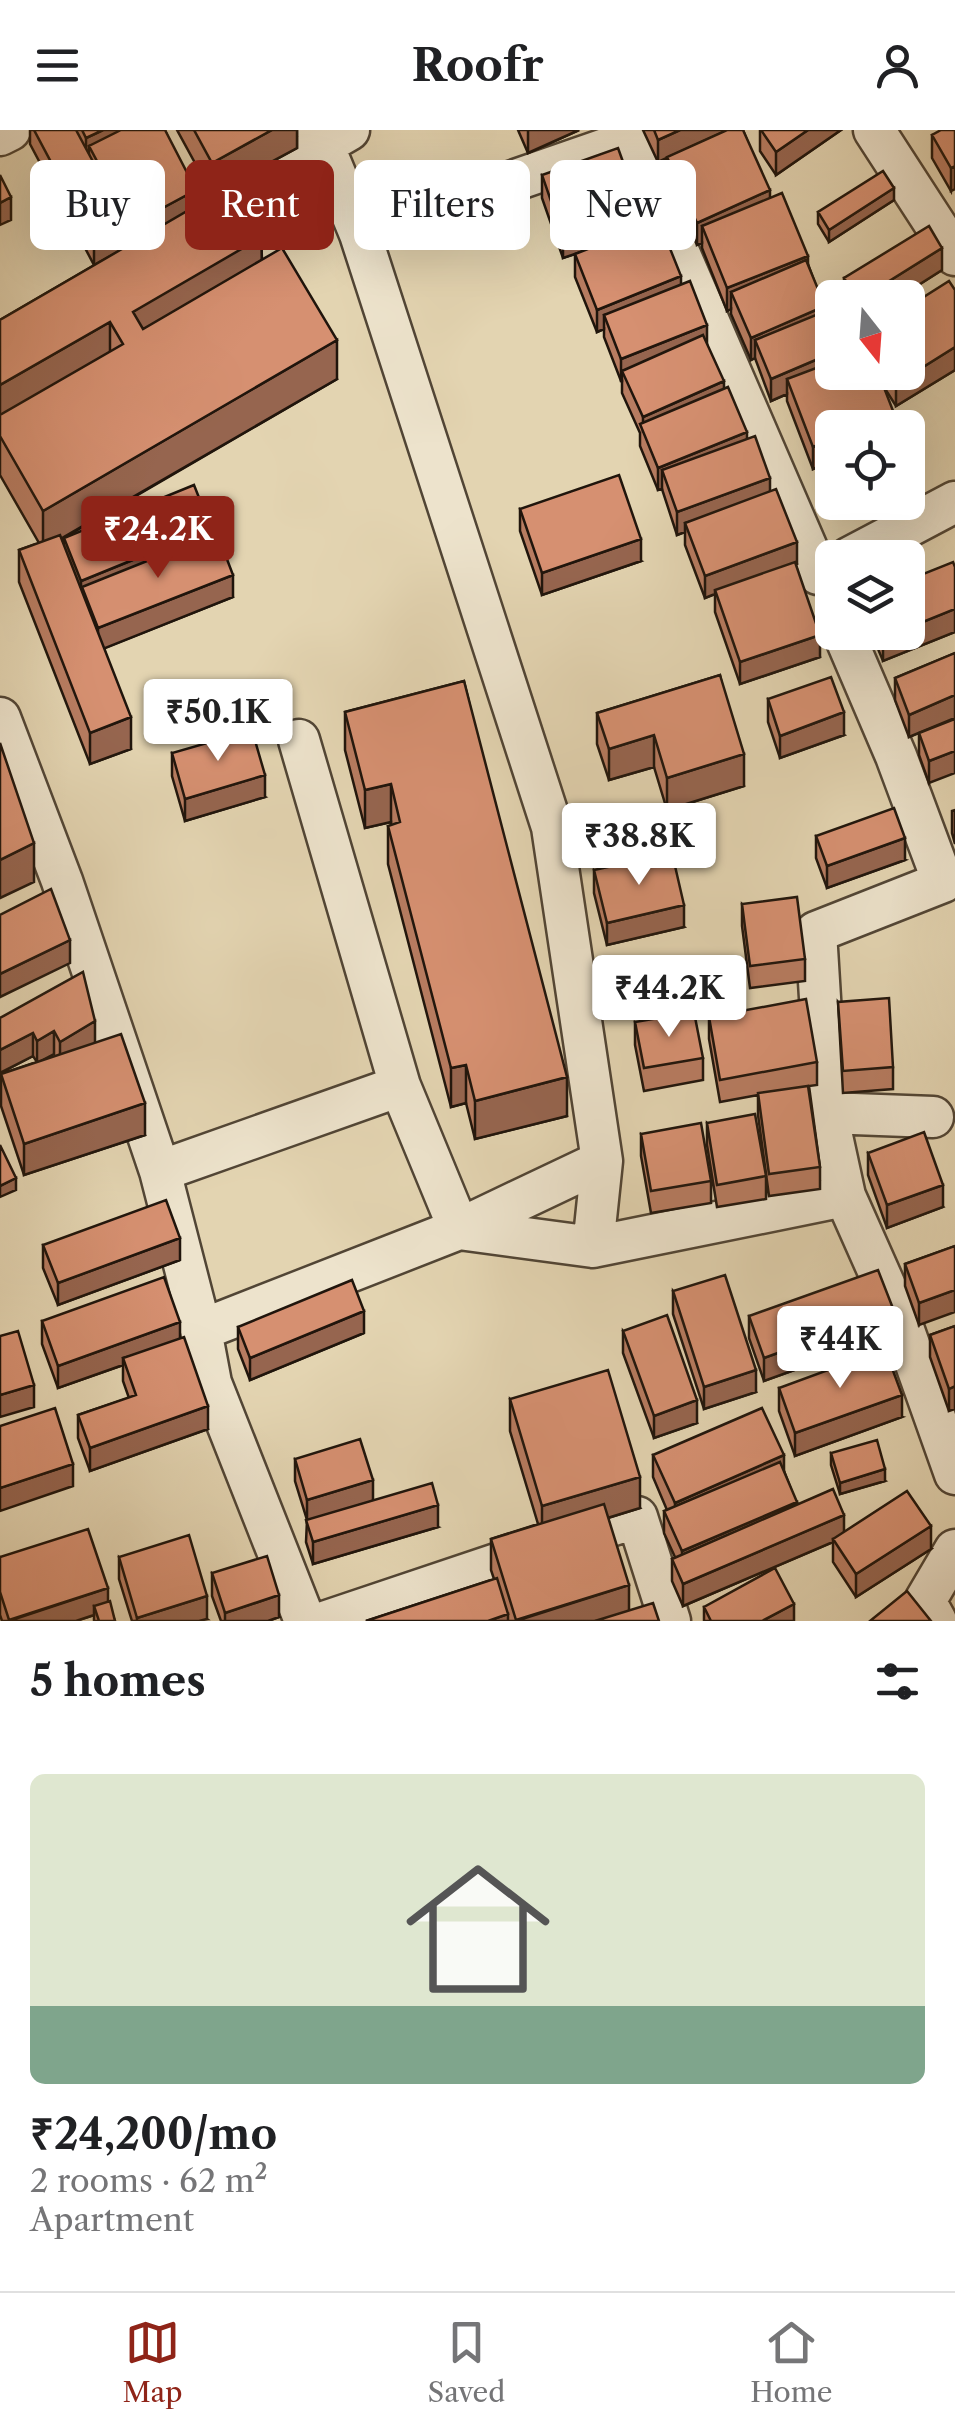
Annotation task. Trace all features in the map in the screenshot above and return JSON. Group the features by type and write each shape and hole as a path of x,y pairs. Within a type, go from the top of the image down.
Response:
{"street":[{"path":"0,135 10,130"},
{"path":"874,130 955,255"},
{"path":"172,232 330,135 354,214"},
{"path":"530,171 628,135 816,540"},
{"path":"365,250 552,827 602,1162 593,1246"},
{"path":"892,540 955,502"},
{"path":"853,650 911,749 943,882 816,932 827,1113 845,1196 901,1322 955,1474"},
{"path":"0,718 47,891 160,1171 211,1383 305,1621"},
{"path":"299,740 400,1086 460,1228"},
{"path":"160,1171 400,1086"},
{"path":"827,1113 948,1116"},
{"path":"201,1330 460,1228 602,1162"},
{"path":"460,1228 593,1246 845,1196"},
{"path":"327,1621 637,1517 670,1621"},
{"path":"936,1621 925,1600 955,1550"}],"building":[{"path":"34,130 76,130 92,160 50,160"},
{"path":"82,130 103,130 86,138"},
{"path":"121,130 165,130 185,169 185,196 165,207 165,160 96,160 89,146"},
{"path":"194,130 272,130 217,160 210,160"},
{"path":"654,130 680,130 658,140"},
{"path":"727,130 743,130 770,190 697,223 696,160 667,157"},
{"path":"761,130 808,130 776,152"},
{"path":"955,130 955,166 951,168 932,135"},
{"path":"618,148 622,160 584,160"},
{"path":"883,171 894,188 829,230 818,212"},
{"path":"550,172 550,198 542,175"},
{"path":"0,175 11,197 0,203"},
{"path":"782,193 808,256 727,288 702,226"},
{"path":"185,212 185,250 240,250 133,312 143,329 283,250 337,340 43,511 0,436 0,415 123,344 110,322 0,385 0,320 120,250 165,250 165,224"},
{"path":"929,226 942,248 891,280 844,278"},
{"path":"585,250 671,250 681,276 597,310 575,254"},
{"path":"806,260 815,282 815,310 751,338 731,292"},
{"path":"690,281 707,325 621,359 604,315"},
{"path":"949,281 955,290 955,347 925,366 925,296"},
{"path":"815,315 815,360 771,379 755,340"},
{"path":"703,335 724,381 643,417 622,371"},
{"path":"815,368 815,390 885,390 893,410 815,410 813,447 787,379"},
{"path":"728,387 747,432 658,468 640,424"},
{"path":"755,436 770,478 677,512 662,470"},
{"path":"619,475 641,539 542,573 520,509"},
{"path":"194,485 211,528 81,581 64,538"},
{"path":"776,489 797,542 705,576 685,523"},
{"path":"217,533 233,575 98,628 82,587"},
{"path":"60,535 131,717 90,733 19,550"},
{"path":"795,562 815,620 815,637 740,662 715,590"},
{"path":"953,562 955,567 955,609 925,621 925,573"},
{"path":"955,653 955,695 909,715 895,678"},
{"path":"720,675 744,754 667,778 654,735 609,749 597,713"},
{"path":"831,677 844,712 780,736 768,699"},
{"path":"464,681 567,1077 475,1101 466,1065 451,1068 388,826 400,822 391,784 365,790 345,712"},
{"path":"955,719 955,751 929,761 919,733"},
{"path":"252,730 265,775 185,799 172,753"},
{"path":"0,743 34,843 0,860"},
{"path":"894,808 905,838 827,866 816,836"},
{"path":"672,853 684,905 607,923 594,870"},
{"path":"51,889 70,940 0,974 0,915"},
{"path":"797,897 805,959 750,966 742,904"},
{"path":"83,972 95,1021 60,1042 54,1031 37,1041 33,1033 0,1050 0,1018"},
{"path":"889,998 893,1067 843,1071 838,1002"},
{"path":"806,999 817,1062 720,1080 709,1017"},
{"path":"694,1012 703,1058 644,1068 635,1022"},
{"path":"121,1034 145,1103 24,1144 1,1074"},
{"path":"808,1086 820,1167 769,1174 758,1093"},
{"path":"755,1114 766,1176 717,1185 707,1123"},
{"path":"701,1123 711,1181 651,1191 641,1134"},
{"path":"924,1132 943,1185 887,1205 868,1153"},
{"path":"0,1145 16,1178 0,1186"},
{"path":"166,1200 180,1238 58,1283 43,1245"},
{"path":"955,1246 955,1290 919,1303 905,1264"},
{"path":"878,1270 894,1311 764,1358 749,1316"},
{"path":"725,1275 756,1370 704,1387 673,1291"},
{"path":"164,1277 180,1322 58,1366 42,1321"},
{"path":"352,1280 364,1311 250,1358 238,1327"},
{"path":"667,1315 697,1400 654,1416 623,1331"},
{"path":"955,1326 955,1386 949,1389 930,1335"},
{"path":"18,1331 34,1385 0,1395 0,1336"},
{"path":"184,1337 208,1406 90,1448 78,1415 136,1395 123,1358"},
{"path":"885,1349 902,1395 795,1433 779,1388"},
{"path":"608,1370 640,1477 542,1506 510,1399"},
{"path":"55,1408 73,1464 0,1488 0,1426"},
{"path":"762,1408 784,1455 675,1503 653,1455"},
{"path":"360,1439 373,1480 307,1500 295,1459"},
{"path":"877,1440 885,1469 840,1483 831,1453"},
{"path":"780,1462 797,1502 682,1551 664,1511"},
{"path":"432,1483 438,1505 313,1542 306,1520"},
{"path":"833,1489 844,1515 683,1584 672,1559"},
{"path":"907,1491 931,1526 856,1574 833,1539"},
{"path":"604,1504 629,1585 516,1620 491,1539"},
{"path":"88,1529 108,1588 9,1620 0,1592 0,1557"},
{"path":"189,1535 207,1596 137,1618 119,1557"},
{"path":"267,1556 279,1595 225,1613 212,1573"},
{"path":"775,1568 794,1604 762,1621 711,1621 704,1607"},
{"path":"497,1578 508,1614 488,1621 366,1621"},
{"path":"907,1591 931,1621 870,1621"},
{"path":"110,1601 115,1621 99,1621 94,1606"},
{"path":"653,1603 659,1621 595,1621"}]}
